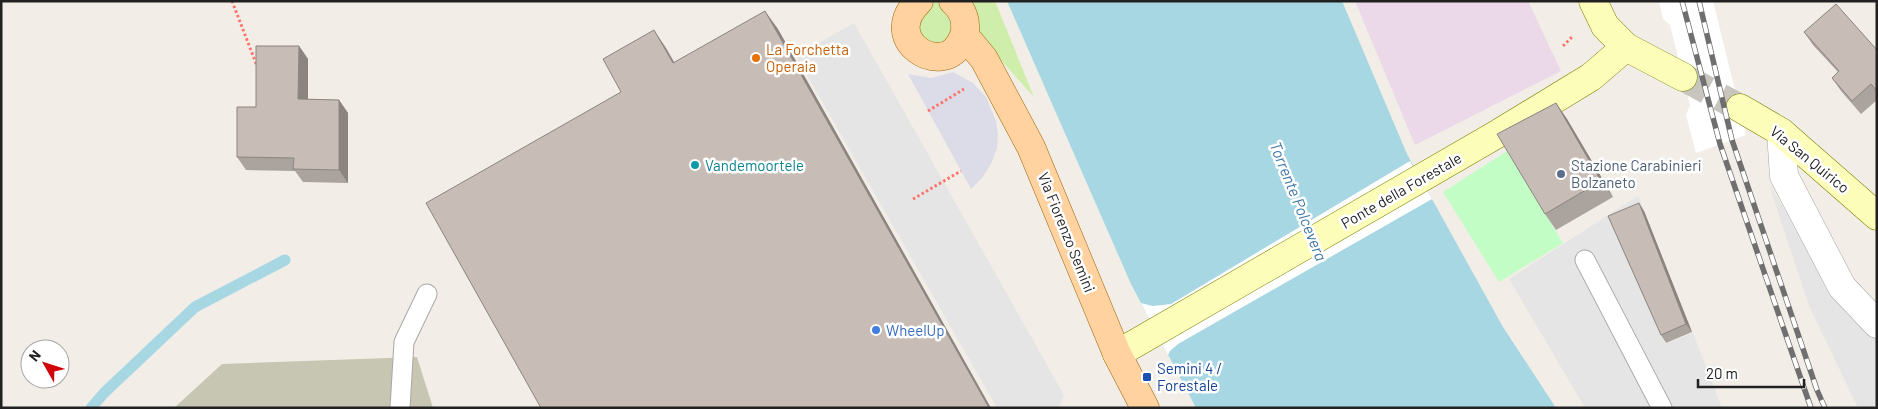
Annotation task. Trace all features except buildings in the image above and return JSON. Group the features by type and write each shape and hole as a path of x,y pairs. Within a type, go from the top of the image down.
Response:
{"main road":[{"path":"919,1 910,10 905,23 907,38 916,50 929,56 944,56 961,42 966,22 960,8 953,1"},
{"path":"1593,1 1605,26 1626,47 1682,77"},
{"name":"Via Fiorenzo Semini","path":"961,42 984,59 1031,147 1117,354 1145,408"},
{"name":"Ponte della Forestale","path":"1117,354 1420,179 1591,77 1626,47"},
{"name":"Via San Quirico","path":"1740,108 1781,132 1877,216"}],"street":[{"path":"1781,132 1784,176 1842,287 1877,324"}],"lane":[{"path":"1585,260 1662,408"},
{"path":"400,408 404,342 427,294"}],"path":[{"path":"232,1 257,67"},
{"path":"928,110 965,88"},
{"path":"913,199 960,172"}],"shaded area":[{"path":"1355,1 1528,1 1561,71 1415,145"},
{"path":"854,23 1064,395 1059,408 997,408 796,56"},
{"path":"953,72 973,83 986,97 996,121 998,134 997,148 991,164 982,178 971,189 908,74 931,78"},
{"path":"1769,185 1837,290 1877,334 1877,408 1858,408 1809,306"},
{"path":"1638,196 1644,209 1612,223 1665,344 1693,333 1722,408 1585,408 1509,279"},
{"path":"417,357 433,408 174,408 222,364"}],"green space":[{"path":"965,1 995,1 1034,97 987,45 973,34"},
{"path":"929,2 941,2 952,7 956,40 924,48 912,18"},
{"path":"1507,151 1563,243 1499,282 1443,192"}],"water":[{"name":"Torrente Polcevera","path":"1007,1 1342,1 1407,154 1503,327 1556,408 1196,408 1131,284"}],"pier":[{"path":"1659,1 1713,1 1746,135 1696,153 1686,115 1690,105 1670,25 1663,19"},
{"path":"1410,161 1432,199 1178,344 1168,355 1141,303 1153,306 1171,304"}],"waterway":[{"path":"91,408 104,393 195,307 285,260"}],"tunnel":[{"path":"1683,77 1740,108"}],"railway":[{"path":"1682,1 1720,144 1811,408"},
{"path":"1699,1 1732,140 1817,390 1825,408"}],"place":[{"name":"La Forchetta Operaia","path":"756,58"},
{"name":"Vandemoortele","path":"695,165"},
{"name":"Stazione Carabinieri Bolzaneto","path":"1561,174"},
{"name":"WheelUp","path":"876,330"},
{"name":"Semini 4 / Forestale","path":"1147,377"}]}
